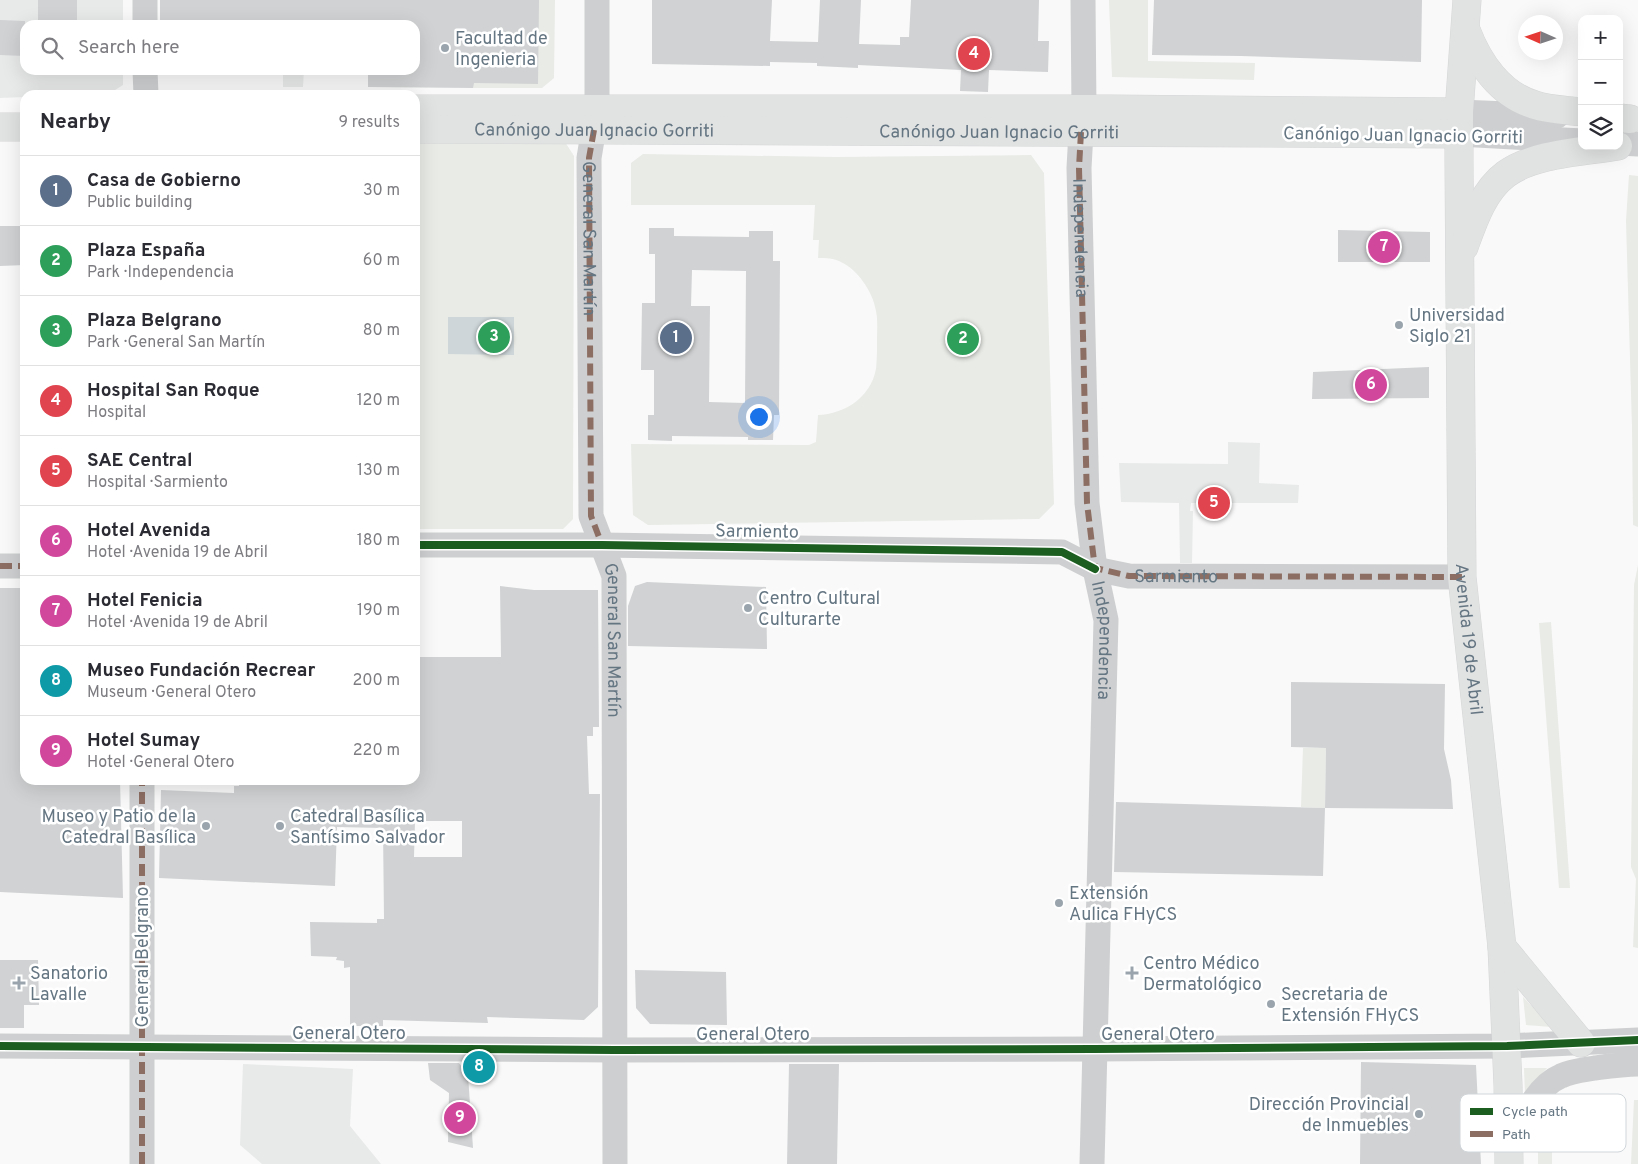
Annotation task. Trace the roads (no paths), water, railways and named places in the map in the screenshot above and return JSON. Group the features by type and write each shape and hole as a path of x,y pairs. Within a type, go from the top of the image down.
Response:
{"main road":[{"name":"Avenida 19 de Abril","path":"1467,0 1459,123 1458,263 1462,577 1502,946 1508,1094"},
{"path":"1465,28 1472,47 1480,60 1504,89 1534,105 1578,111"},
{"path":"0,108 20,108"},
{"name":"Canónigo Juan Ignacio Gorriti","path":"420,108 596,119 1459,123"},
{"name":"Canónigo Juan Ignacio Gorriti","path":"420,129 596,119"},
{"path":"0,127 20,127"},
{"path":"1458,263 1476,215 1490,191 1505,175 1522,166 1626,133"},
{"path":"1502,946 1581,1043"}],"street":[{"path":"145,0 145,20"},
{"name":"General San Martín","path":"597,0 596,119 589,158 591,516 614,576 615,1164"},
{"name":"Independencia","path":"1083,0 1082,121 1079,168 1087,503 1095,569 1106,620 1092,1164"},
{"path":"145,75 146,90"},
{"name":"Canónigo Juan Ignacio Gorriti","path":"1459,123 1578,117"},
{"name":"Canónigo Juan Ignacio Gorriti","path":"1459,123 1578,140"},
{"name":"Sarmiento","path":"420,544 602,544 1062,552 1095,569 1129,576 1462,577"},
{"path":"0,566 20,566"},
{"name":"General Belgrano","path":"142,785 142,1164"},
{"name":"General Otero","path":"0,1046 615,1050 1094,1049 1507,1046 1581,1043 1632,1052"},
{"path":"1539,1094 1560,1076 1632,1052"}],"place":[{"name":"Facultad de Ingenieria","path":"445,48"},
{"name":"Hospital San Roque","path":"974,54"},
{"name":"Hotel Fenicia","path":"1384,247"},
{"name":"Universidad Siglo 21","path":"1399,325"},
{"name":"Plaza Belgrano","path":"494,337"},
{"name":"Casa de Gobierno","path":"676,338"},
{"name":"Plaza España","path":"963,339"},
{"name":"Hotel Avenida","path":"1371,385"},
{"name":"SAE Central","path":"1214,503"},
{"name":"Centro Cultural Culturarte","path":"748,608"},
{"name":"Museo y Patio de la Catedral Basílica","path":"206,826"},
{"name":"Catedral Basílica Santísimo Salvador","path":"280,826"},
{"name":"Extensión Aulica FHyCS","path":"1059,903"},
{"name":"Centro Médico Dermatológico","path":"1132,973"},
{"name":"Sanatorio Lavalle","path":"19,983"},
{"name":"Secretaria de Extensión FHyCS","path":"1271,1004"},
{"name":"Museo Fundación Recrear","path":"479,1067"},
{"name":"Dirección Provincial de Inmuebles","path":"1419,1114"},
{"name":"Hotel Sumay","path":"460,1118"}]}
